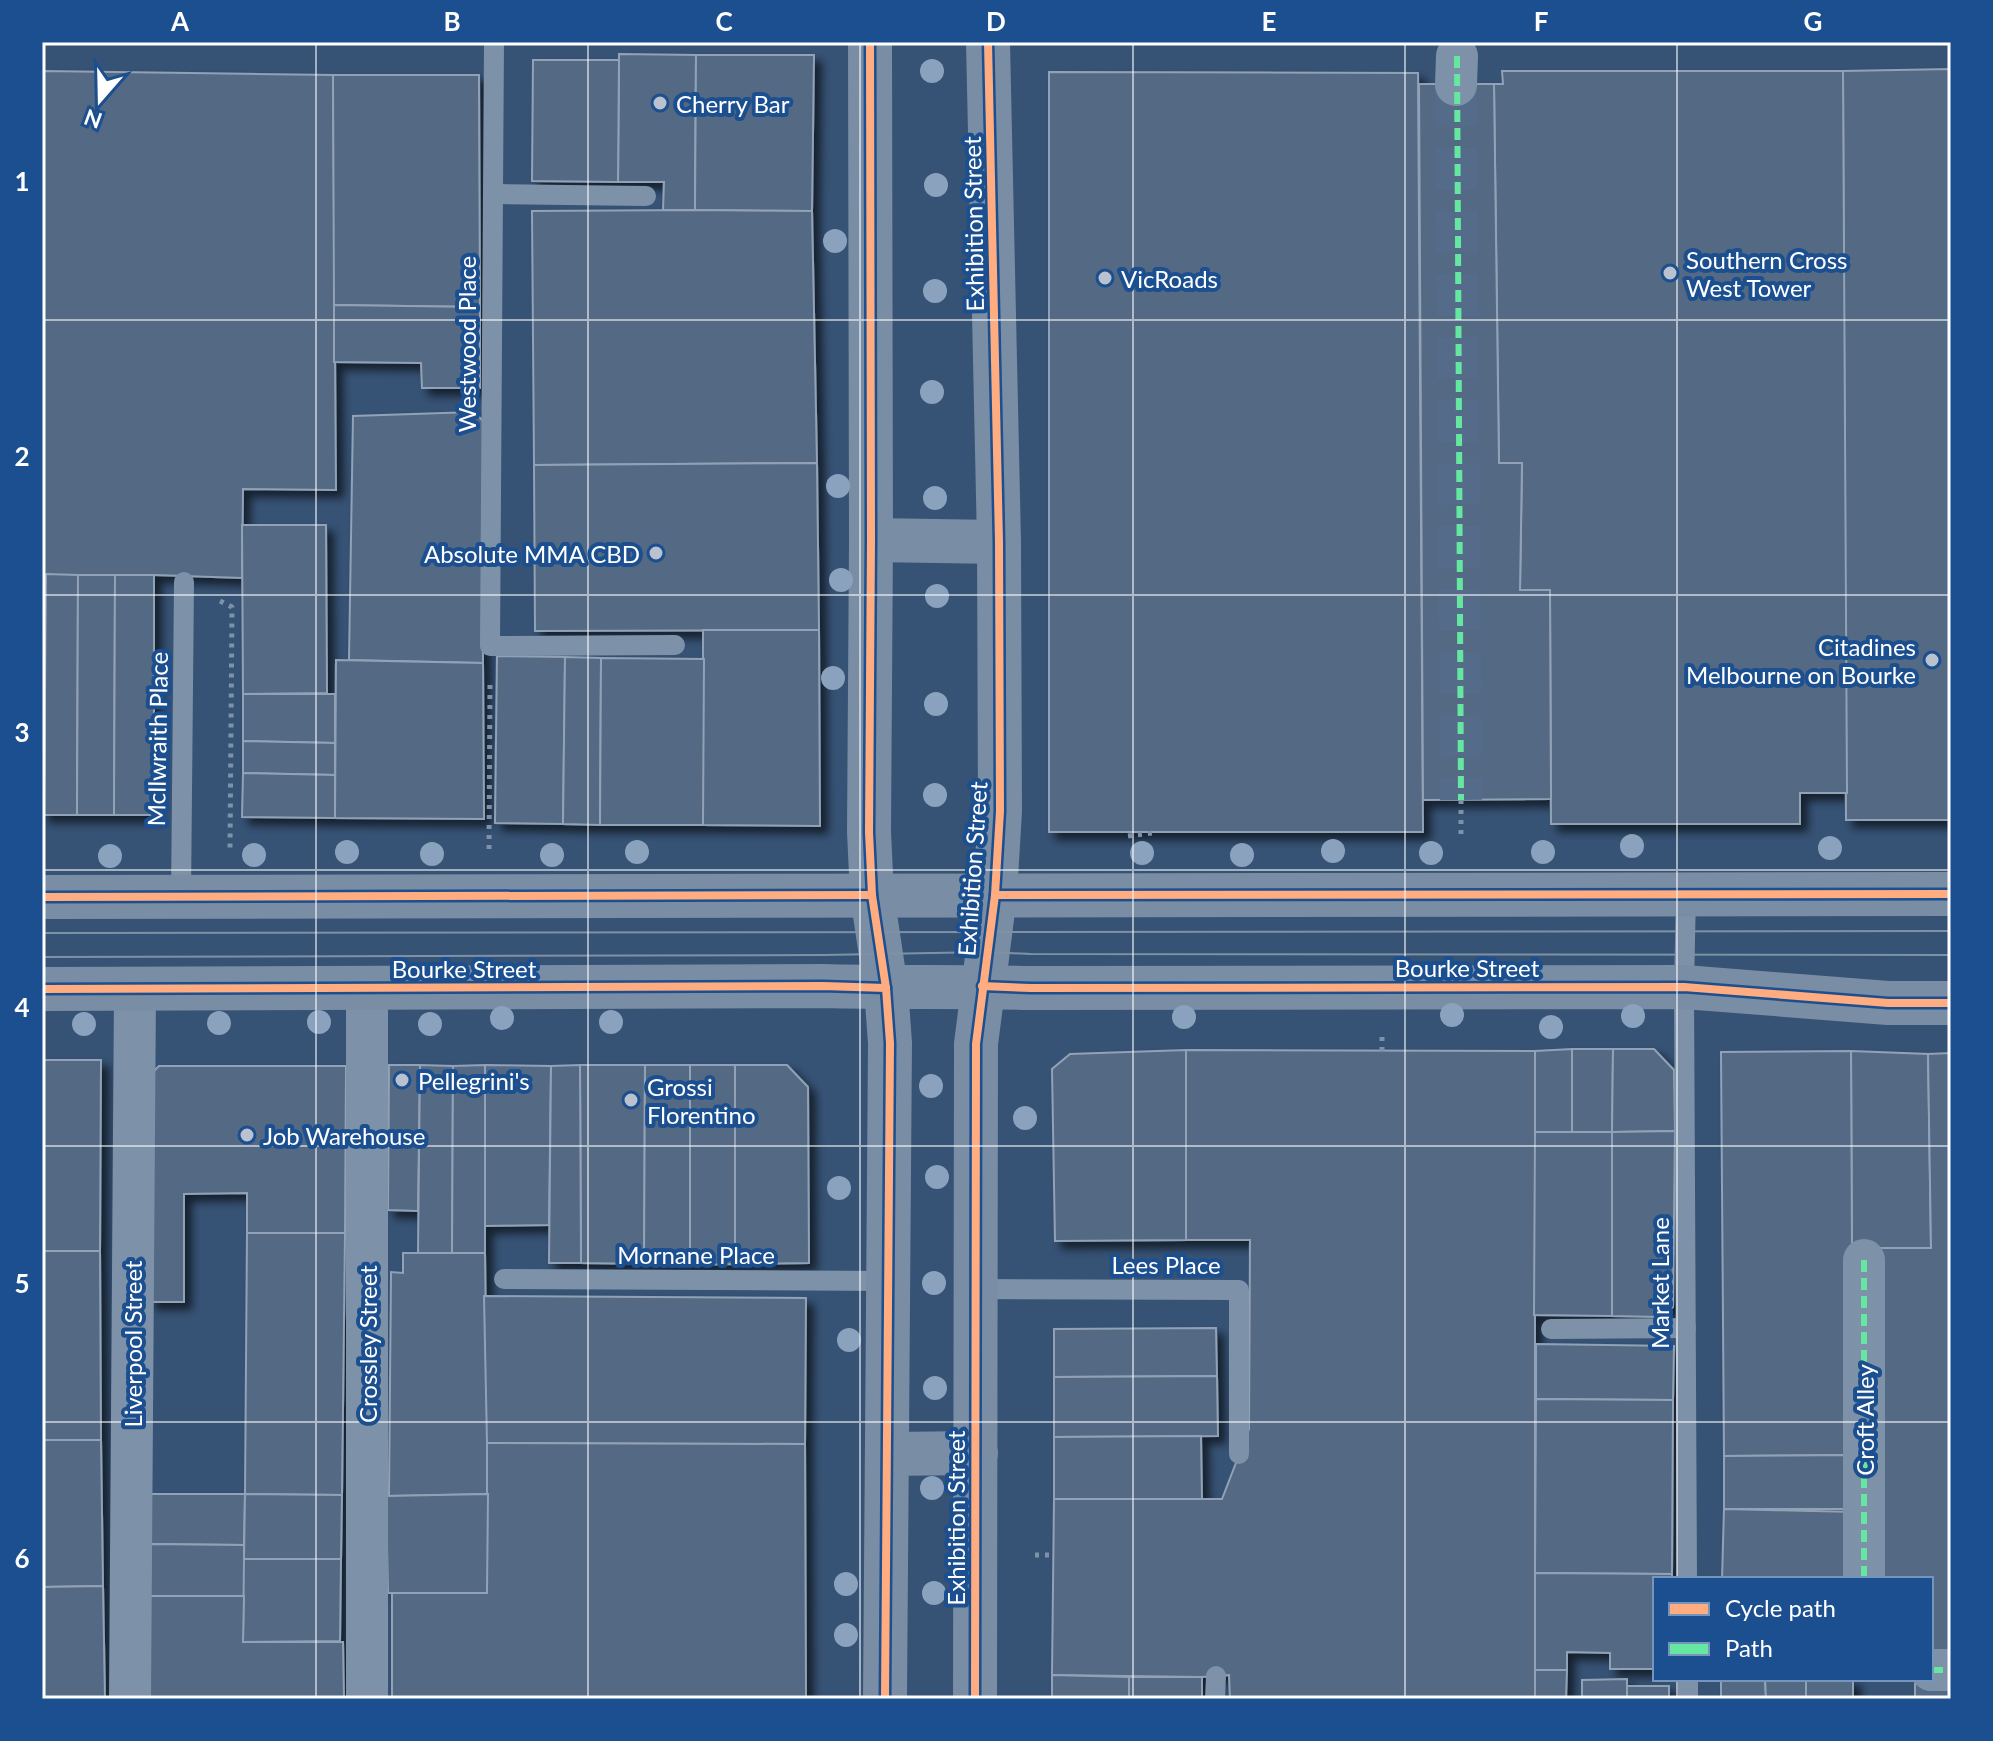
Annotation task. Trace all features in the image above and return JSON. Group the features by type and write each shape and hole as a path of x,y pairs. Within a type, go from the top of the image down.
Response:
{"street":[{"path":"870,42 869,832 872,895 886,988 890,1043 885,1699"},
{"name":"Exhibition Street","path":"975,1699 976,1044 995,895 1000,811 999,542 988,42"},
{"path":"871,540 999,542"},
{"path":"42,897 1951,894"},
{"name":"Bourke Street","path":"42,989 1684,987 1888,1003 1951,1003"},
{"name":"Liverpool Street","path":"130,1699 135,989"},
{"name":"Crossley Street","path":"367,989 367,1699"},
{"name":"Croft Alley","path":"1864,1260 1864,1577"},
{"path":"887,1454 976,1453"}],"lane":[{"name":"Westwood Place","path":"490,646 494,42"},
{"path":"493,194 646,196"},
{"name":"McIlwraith Place","path":"181,897 184,582"},
{"path":"490,646 675,645"},
{"name":"Market Lane","path":"1686,894 1687,1577"},
{"name":"Mornane Place","path":"504,1279 888,1281"},
{"name":"Lees Place","path":"976,1289 1244,1290 1239,1454"},
{"path":"1551,1329 1686,1328"},
{"path":"1215,1699 1216,1676"}],"path":[{"path":"184,582 232,607 230,853"},
{"path":"489,896 490,646"},
{"path":"1461,800 1461,837"},
{"path":"1128,836 1153,833"},
{"path":"1035,1555 1053,1555"}],"building":[{"path":"619,54 696,55 695,210 663,210 664,182 618,182"},
{"path":"696,55 814,55 812,211 695,210"},
{"path":"533,60 619,60 618,182 532,181"},
{"path":"1951,69 1951,820 1846,820 1843,71"},
{"path":"42,71 333,75 336,490 243,489 242,578 42,575"},
{"name":"Southern Cross West Tower","path":"1502,71 1843,71 1847,793 1800,793 1800,824 1551,824 1550,590 1520,590 1522,463 1499,463 1494,84 1503,84"},
{"path":"1049,72 1418,73 1423,832 1049,832"},
{"path":"333,75 479,75 480,307 334,305"},
{"path":"1419,84 1494,84 1499,463 1522,463 1520,590 1550,590 1551,799 1423,800"},
{"path":"532,211 812,211 817,463 534,465"},
{"path":"334,305 480,307 480,388 422,388 421,363 334,362"},
{"path":"474,412 483,421 483,663 349,660 353,416"},
{"path":"817,463 819,630 535,631 534,465"},
{"path":"242,525 326,525 327,693 243,694"},
{"path":"46,574 78,575 77,815 44,815"},
{"path":"78,575 115,575 114,815 77,815"},
{"path":"115,575 154,575 154,815 114,815"},
{"path":"42,616 45,616 44,815 42,815"},
{"path":"703,630 819,630 820,826 703,825"},
{"path":"497,656 565,657 563,824 495,823"},
{"path":"565,657 601,658 600,825 563,824"},
{"path":"601,658 704,659 703,825 600,825"},
{"path":"336,660 483,663 484,819 335,818"},
{"path":"243,694 335,694 335,743 243,741"},
{"path":"243,741 335,743 335,775 243,773"},
{"path":"243,773 335,775 335,818 242,817"},
{"path":"1572,1049 1613,1049 1612,1132 1572,1132"},
{"path":"1572,1049 1572,1132 1535,1132 1535,1051"},
{"path":"1613,1049 1654,1049 1674,1070 1675,1131 1612,1132"},
{"path":"1186,1050 1186,1240 1055,1241 1052,1069 1070,1054"},
{"path":"1186,1050 1535,1051 1535,1699 1230,1699 1229,1675 1052,1675 1054,1499 1222,1499 1249,1429 1250,1240 1186,1240"},
{"path":"1851,1051 1928,1054 1931,1248 1852,1248"},
{"path":"1851,1051 1853,1455 1724,1456 1721,1052"},
{"path":"1951,1053 1951,1657 1933,1657 1933,1577 1872,1577 1872,1248 1931,1248 1928,1054"},
{"path":"42,1060 101,1060 100,1251 42,1251"},
{"path":"389,1065 420,1065 418,1211 388,1210"},
{"path":"420,1065 453,1066 452,1253 418,1253"},
{"path":"485,1065 551,1066 549,1225 484,1226"},
{"path":"485,1065 485,1253 452,1253 453,1066"},
{"path":"580,1065 645,1065 644,1264 581,1263"},
{"path":"580,1065 581,1263 549,1263 551,1066"},
{"path":"645,1065 690,1065 690,1265 644,1264"},
{"path":"690,1065 735,1065 735,1264 690,1265"},
{"path":"735,1065 787,1065 808,1087 809,1263 735,1264"},
{"name":"Job Warehouse","path":"159,1066 346,1066 345,1233 247,1233 247,1193 184,1194 184,1302 149,1302 148,1077"},
{"path":"1675,1131 1673,1307 1660,1317 1612,1316 1612,1132"},
{"path":"1535,1132 1612,1132 1612,1316 1534,1315"},
{"path":"247,1233 345,1233 342,1495 245,1494"},
{"path":"42,1251 100,1251 101,1440 42,1440"},
{"path":"403,1253 485,1253 488,1494 389,1496 391,1272 403,1273"},
{"path":"484,1296 806,1298 805,1444 487,1443"},
{"path":"1216,1328 1217,1376 1054,1377 1054,1329"},
{"path":"1536,1344 1674,1346 1673,1400 1536,1399"},
{"path":"1217,1376 1218,1436 1054,1437 1054,1377"},
{"path":"1536,1399 1673,1400 1672,1574 1535,1573"},
{"path":"1201,1436 1202,1499 1054,1499 1054,1437"},
{"path":"42,1440 101,1440 103,1586 42,1587"},
{"path":"487,1443 805,1444 806,1699 392,1699 392,1593 487,1593"},
{"path":"1853,1455 1854,1509 1724,1509 1724,1456"},
{"path":"148,1494 245,1494 244,1545 147,1544"},
{"path":"245,1494 342,1495 341,1559 244,1559"},
{"path":"488,1494 487,1593 388,1593 386,1496"},
{"path":"1724,1509 1857,1512 1856,1577 1722,1577"},
{"path":"147,1544 244,1545 244,1596 146,1596"},
{"path":"244,1559 341,1559 340,1641 243,1642"},
{"path":"1535,1573 1672,1574 1672,1577 1653,1577 1653,1669 1610,1669 1610,1653 1567,1652 1567,1670 1535,1670"},
{"path":"103,1586 105,1699 42,1699 42,1587"},
{"path":"146,1596 244,1596 243,1642 343,1642 344,1699 145,1699"},
{"path":"1535,1670 1567,1670 1566,1699 1535,1699"},
{"path":"1052,1675 1129,1677 1129,1699 1052,1699"},
{"path":"1129,1677 1202,1677 1202,1699 1129,1699"},
{"path":"1627,1679 1627,1699 1582,1699 1582,1680"},
{"path":"1721,1681 1765,1681 1766,1699 1721,1699"},
{"path":"1765,1681 1806,1681 1806,1699 1766,1699"},
{"path":"1806,1681 1853,1681 1853,1699 1806,1699"},
{"path":"1915,1683 1951,1683 1951,1699 1915,1699"},
{"path":"1627,1686 1669,1686 1669,1699 1627,1699"}],"tunnel":[{"path":"1456,85 1461,800"}],"tram line":[{"path":"42,933 1951,931"},
{"path":"42,957 987,952 1951,955"}],"marked path":[{"path":"1457,56 1461,800"},
{"path":"1864,1260 1864,1577"},
{"path":"1933,1670 1951,1670"}],"cycle path":[{"path":"870,42 869,832 872,895 886,988 890,1043 885,1699"},
{"path":"975,1699 976,1044 995,895 1000,811 999,542 988,42"},
{"path":"995,895 1951,894"},
{"path":"42,897 872,895"},
{"path":"982,986 1684,987 1888,1003 1951,1003"},
{"path":"42,989 886,988"}],"place":[{"name":"Cherry Bar","path":"660,103"},
{"name":"Southern Cross West Tower","path":"1670,273"},
{"name":"VicRoads","path":"1105,278"},
{"name":"Absolute MMA CBD","path":"656,553"},
{"name":"Citadines Melbourne on Bourke","path":"1932,660"},
{"name":"Pellegrini's","path":"402,1080"},
{"name":"Grossi Florentino","path":"631,1100"},
{"name":"Job Warehouse","path":"247,1135"}]}
